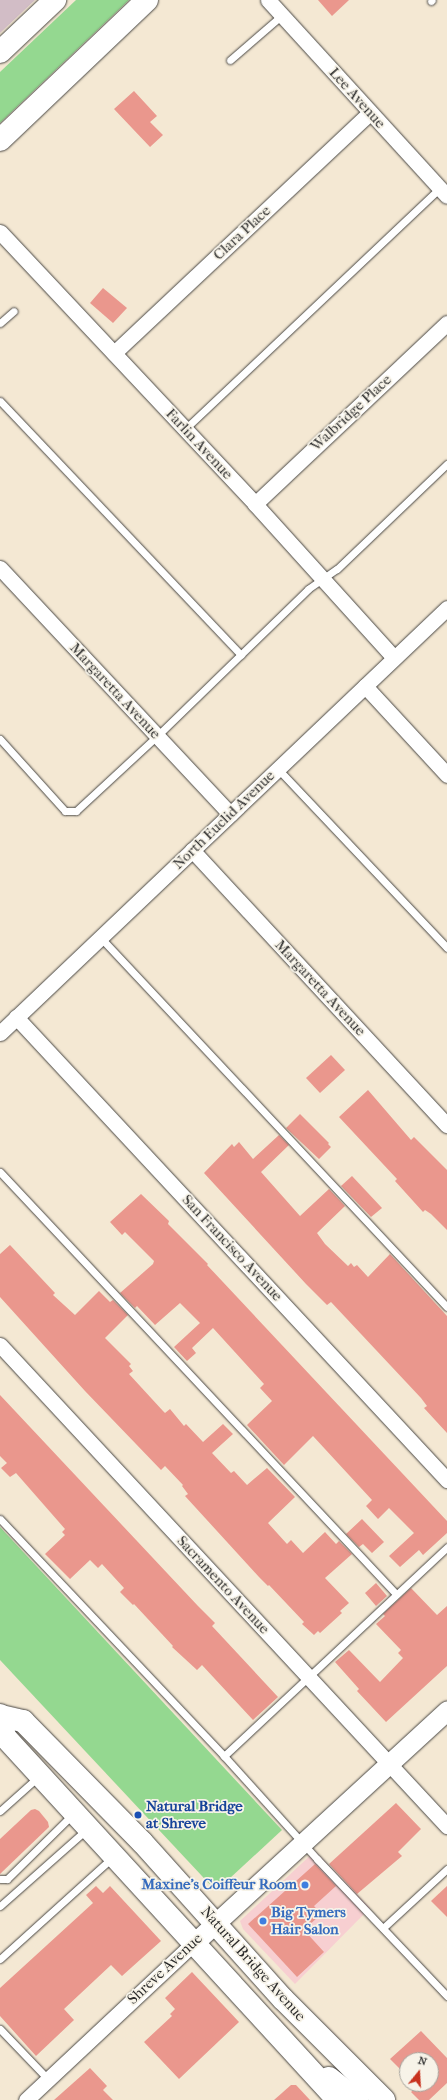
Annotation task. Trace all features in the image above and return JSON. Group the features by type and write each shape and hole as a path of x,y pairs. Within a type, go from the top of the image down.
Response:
{"main road":[{"path":"0,52 55,0"},
{"path":"0,140 147,0"},
{"name":"Natural Bridge Avenue","path":"338,2100 304,2063 205,1933 142,1842 23,1721 0,1715 5,1737 113,1857 205,1933 283,1999 384,2100"},
{"path":"81,1822 109,1837 205,1933"},
{"path":"304,2063 322,2073 357,2100"}],"street":[{"name":"Lee Avenue","path":"268,0 444,192"},
{"name":"Clara Place","path":"114,353 370,113"},
{"name":"Farlin Avenue","path":"0,232 255,504 394,658"},
{"name":"Walbridge Place","path":"255,504 447,323"},
{"name":"Margaretta Avenue","path":"0,568 230,814"},
{"name":"North Euclid Avenue","path":"0,1033 447,608"},
{"path":"365,686 447,775"},
{"name":"Margaretta Avenue","path":"192,850 447,1125"},
{"name":"San Francisco Avenue","path":"16,1017 447,1480"},
{"name":"Sacramento Avenue","path":"0,1344 447,1826"},
{"name":"Shreve Avenue","path":"26,2100 447,1710"}],"lane":[{"path":"230,60 282,15"},
{"path":"185,429 444,192"},
{"path":"0,323 14,310"},
{"path":"0,401 241,655"},
{"path":"0,739 65,811 76,811 157,736 308,589 337,569 447,464"},
{"path":"278,768 447,948"},
{"path":"100,937 447,1307"},
{"path":"0,1172 396,1594"},
{"path":"0,1519 224,1756 304,1844 447,1996"},
{"path":"224,1756 447,1547"},
{"path":"0,1810 40,1775"},
{"path":"0,1879 7,1880 81,1822"},
{"path":"0,1906 81,1822"},
{"path":"0,1959 113,1857"},
{"path":"383,1928 447,1869"},
{"path":"0,2029 48,2079"}],"shaded area":[{"path":"0,0 35,0 0,33"},
{"path":"315,1851 370,1908 295,1984 243,1929 240,1921"}],"green space":[{"path":"76,0 129,0 0,123 0,72"},
{"path":"0,1527 282,1830 216,1891 0,1660"}],"building":[{"path":"318,0 349,0 332,16"},
{"path":"134,91 157,116 150,122 163,135 150,147 114,109"},
{"path":"103,288 127,308 113,323 90,303"},
{"path":"331,1055 345,1070 320,1093 306,1078"},
{"path":"368,1090 411,1140 414,1137 447,1170 447,1230 431,1214 425,1210 423,1212 395,1181 397,1179 339,1117"},
{"path":"300,1114 329,1143 328,1144 331,1147 319,1159 286,1128"},
{"path":"279,1135 289,1145 261,1172 300,1216 329,1189 345,1206 317,1233 325,1244 348,1266 351,1263 354,1267 357,1265 368,1277 390,1254 447,1316 447,1433 424,1408 427,1406 421,1398 331,1302 327,1305 306,1284 204,1173 232,1144 234,1147 239,1142 253,1159"},
{"path":"352,1176 382,1208 371,1217 341,1186"},
{"path":"141,1194 169,1221 168,1224 208,1264 207,1265 447,1521 447,1533 423,1555 419,1550 400,1567 389,1556 414,1533 389,1508 378,1519 366,1506 372,1500 313,1436 284,1465 247,1425 272,1401 260,1388 264,1384 213,1328 192,1348 196,1353 187,1361 174,1347 200,1323 180,1303 155,1325 137,1306 135,1308 120,1293 153,1264 154,1261 125,1232 122,1235 110,1222"},
{"path":"10,1245 55,1293 53,1295 75,1315 99,1291 110,1302 113,1300 128,1315 105,1338 131,1364 129,1366 133,1371 129,1374 165,1413 170,1409 184,1426 186,1424 203,1442 223,1424 233,1434 212,1453 231,1473 234,1471 247,1485 267,1468 295,1497 268,1523 287,1544 291,1540 303,1553 325,1532 336,1544 339,1541 352,1554 325,1578 349,1603 340,1611 342,1613 320,1633 318,1631 314,1635 302,1624 304,1622 269,1585 268,1586 259,1577 185,1496 188,1494 182,1486 183,1485 165,1466 161,1470 85,1391 0,1297 0,1254"},
{"path":"0,1395 215,1623 212,1626 278,1697 253,1720 202,1665 197,1670 172,1647 173,1646 134,1604 133,1605 120,1592 124,1588 102,1564 98,1568 90,1560 70,1579 45,1554 65,1535 62,1532 65,1529 16,1473 10,1477 1,1468 7,1463 0,1456"},
{"path":"362,1519 384,1542 372,1553 363,1544 359,1547 346,1534"},
{"path":"376,1583 387,1596 376,1606 365,1593"},
{"path":"411,1588 437,1615 447,1606 447,1666 386,1722 357,1691 359,1689 335,1662 349,1650 380,1682 403,1658 398,1653 401,1650 376,1624 385,1616 383,1614"},
{"path":"396,1803 421,1829 398,1852 402,1856 357,1894 329,1864"},
{"path":"35,1809 39,1811 48,1822 49,1827 0,1874 0,1839 31,1810"},
{"path":"315,1864 336,1886 314,1906 321,1914 304,1930 324,1952 297,1977 248,1924"},
{"path":"96,1886 103,1893 110,1886 161,1941 122,1976 111,1965 64,2009 74,2020 36,2056 0,2016 0,1988 93,1903 86,1895"},
{"path":"447,1886 447,1917 431,1901"},
{"path":"192,1972 239,2022 179,2079 144,2042 172,2016 170,2014 175,2009 165,1998"},
{"path":"421,2031 447,2058 447,2083 439,2091 439,2052 399,2052 399,2068 390,2059"},
{"path":"90,2068 107,2086 103,2090 113,2100 54,2100"},
{"path":"291,2085 296,2085 310,2100 274,2100"},
{"path":"411,2092 437,2092 429,2100 419,2100"}],"place":[{"name":"Natural Bridge at Shreve","path":"138,1815"},
{"name":"Maxine's Coiffeur Room","path":"305,1885"},
{"name":"Big Tymers Hair Salon","path":"263,1921"}]}
